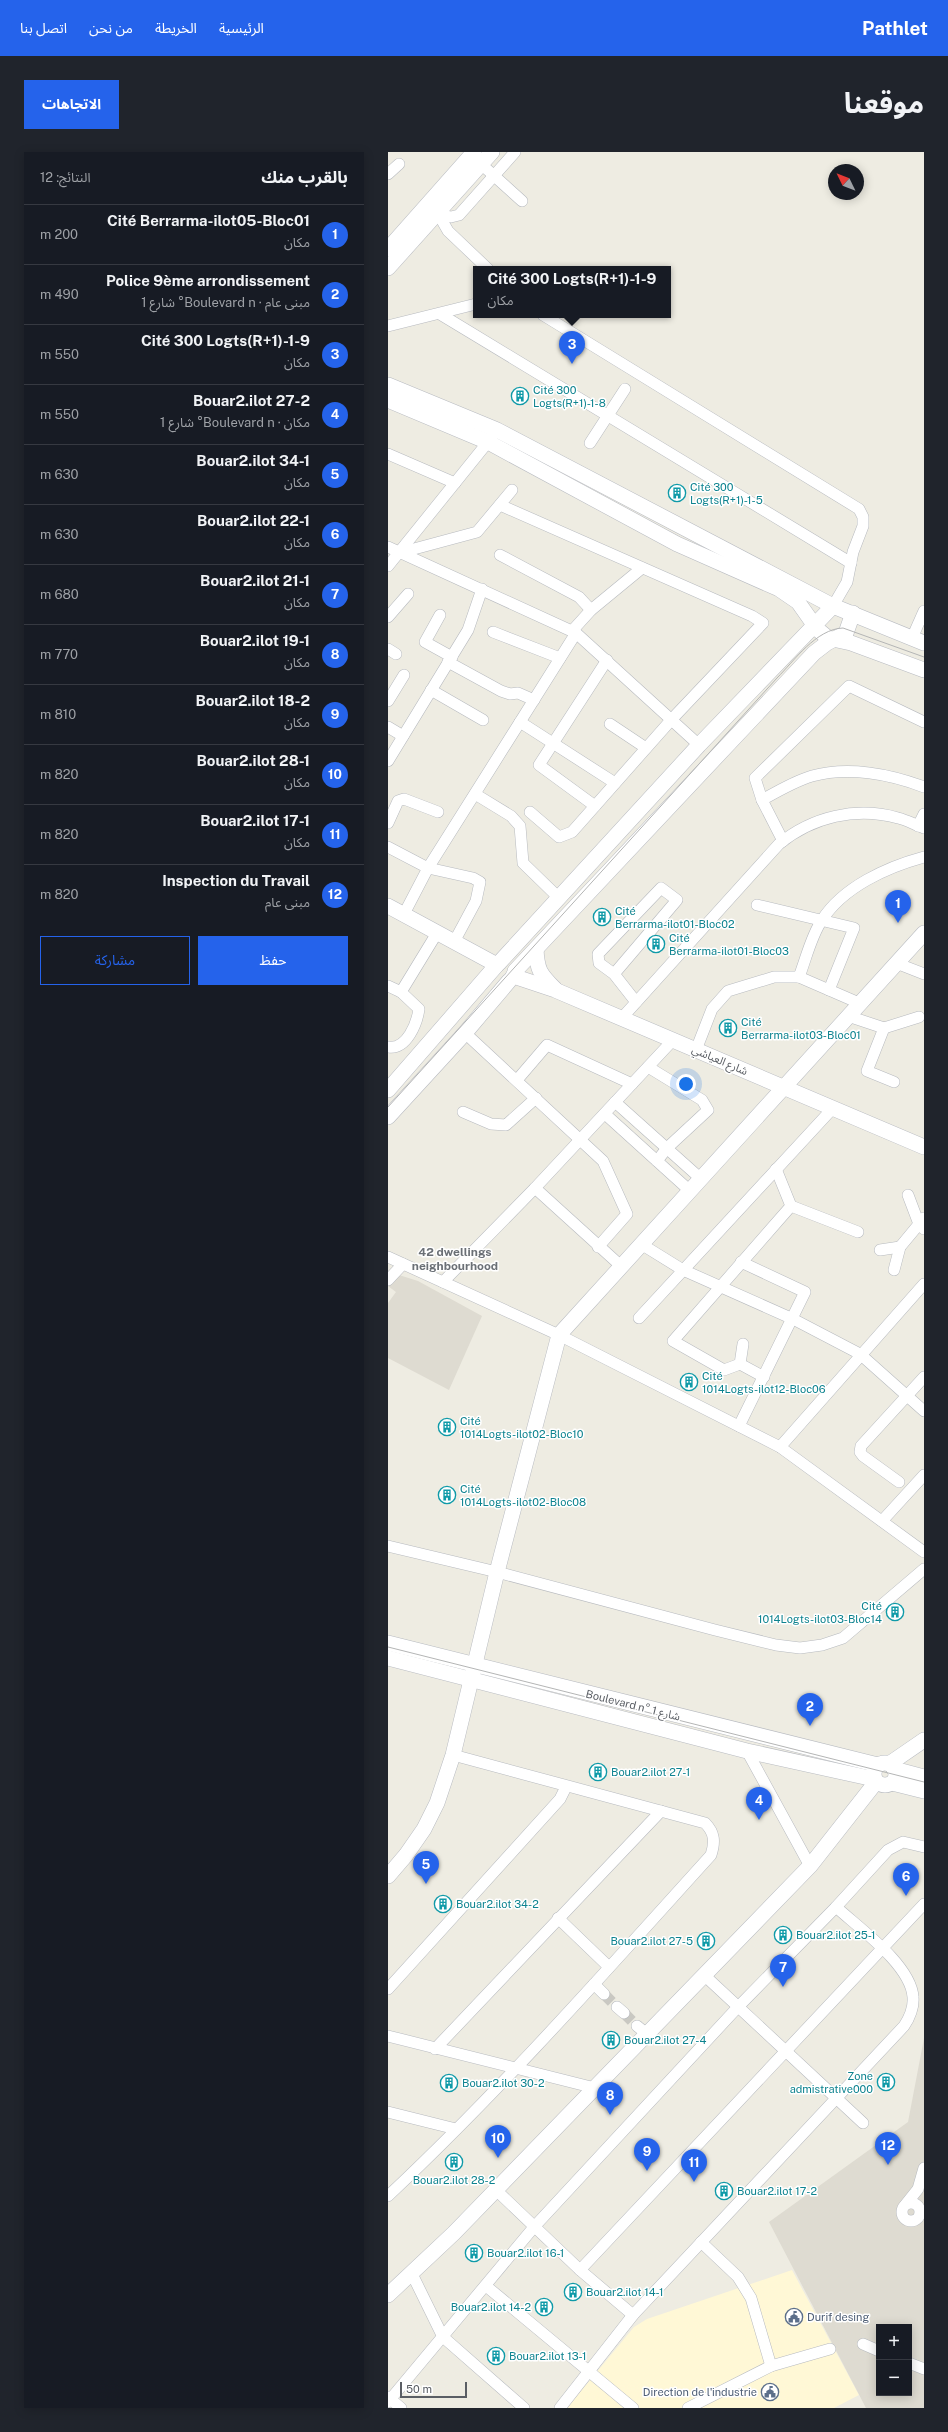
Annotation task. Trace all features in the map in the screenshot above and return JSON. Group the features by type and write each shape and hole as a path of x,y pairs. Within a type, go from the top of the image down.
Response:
{"street":[{"path":"388,268 435,207 478,158 492,152"},
{"path":"435,207 451,216 459,215 515,152"},
{"path":"478,158 494,176 522,201"},
{"path":"388,174 399,164"},
{"path":"388,249 435,207"},
{"path":"435,207 448,231 485,266"},
{"path":"388,326 473,305"},
{"path":"440,314 851,563"},
{"path":"388,1090 497,965 699,745 833,606 846,582 864,522 861,513 855,506 548,318"},
{"path":"388,385 833,606 918,640 924,612"},
{"path":"590,443 625,389"},
{"path":"388,400 492,436 677,544 780,589 798,602 814,625 823,634 834,640 851,643 924,670"},
{"path":"388,566 492,436"},
{"path":"388,454 455,484"},
{"path":"399,553 477,532 512,490"},
{"path":"500,505 763,623 672,719 572,832 559,837 530,812"},
{"path":"388,547 574,632 607,660 699,745"},
{"path":"500,555 579,597 591,610"},
{"path":"404,914 428,868 560,658 574,632 591,610 642,568"},
{"path":"388,761 468,630 482,589"},
{"path":"388,617 408,594"},
{"path":"388,1117 465,1033 536,949 814,653 846,633 853,613"},
{"path":"440,615 425,642 501,691 510,694 518,693 534,700"},
{"path":"493,632 560,658"},
{"path":"595,806 539,765 607,660"},
{"path":"388,701 404,675"},
{"path":"783,840 762,800 755,778 848,686 924,722"},
{"path":"431,690 482,720"},
{"path":"520,722 554,742 615,783"},
{"path":"610,724 646,748"},
{"path":"388,727 403,736"},
{"path":"762,800 812,776 837,772 874,774 902,779 924,787"},
{"path":"474,794 511,816 520,826 523,863 559,898"},
{"path":"388,823 398,801 404,799 438,812"},
{"path":"621,1019 783,840 809,824 825,818 840,815 858,814 888,816 921,827 924,814"},
{"path":"388,847 428,868 473,878 480,882 476,901 454,942"},
{"path":"799,977 822,920 850,890 899,864 924,857"},
{"path":"614,974 677,900 661,888 598,954 599,963 614,974 636,1002"},
{"path":"756,905 854,928 829,990"},
{"path":"388,906 497,965"},
{"path":"401,992 437,932"},
{"path":"388,1876 406,1855 424,1829 437,1803 454,1756 474,1665 558,1334 924,933"},
{"path":"536,949 537,965 540,974 555,990"},
{"name":"شارع العياشي","path":"497,965 505,961 511,963 512,976 555,990 924,1147"},
{"path":"896,964 924,974"},
{"path":"696,1050 712,1009 728,991 774,977 799,977 859,1003"},
{"path":"388,986 401,992 419,1009 416,1026 402,1043 388,1047"},
{"path":"848,1016 884,1028 919,1017"},
{"path":"884,1028 868,1071 894,1082"},
{"path":"465,1033 603,1161 627,1214 598,1247"},
{"path":"443,1282 535,1188 673,1040"},
{"path":"516,1080 547,1045 632,1084"},
{"path":"648,1067 702,1100 708,1110 667,1148 657,1161"},
{"path":"463,1112 491,1124 506,1125 536,1098"},
{"path":"615,1102 700,1178"},
{"path":"639,1318 833,1108"},
{"path":"605,1114 689,1190"},
{"path":"776,1169 791,1206 858,1232"},
{"path":"535,1188 598,1247 621,1266"},
{"path":"894,1270 900,1247 922,1224 908,1195"},
{"path":"764,1377 740,1364 724,1370 673,1341 719,1286 791,1206"},
{"path":"641,1244 683,1270 793,1319 860,1354 924,1411"},
{"path":"880,1250 900,1247"},
{"path":"388,1257 558,1334 780,1447 924,1552"},
{"path":"740,1426 806,1292 741,1262"},
{"path":"388,1280 403,1264"},
{"path":"780,1447 860,1354 924,1284"},
{"path":"740,1364 743,1344"},
{"path":"899,1482 860,1452 861,1446 924,1377"},
{"path":"882,1521 924,1475"},
{"path":"388,1546 497,1572 715,1630 776,1645 800,1648 822,1645 843,1638 924,1569"},
{"name":"Boulevard n° شارع 1","path":"388,1643 884,1774 924,1791"},
{"name":"Boulevard n° شارع 1","path":"388,1658 747,1751 884,1774 924,1777"},
{"path":"388,2295 412,2274 496,2190 595,2088 642,2030 704,1975 810,1866 884,1774 924,1740"},
{"path":"747,1751 810,1866"},
{"path":"390,2191 514,2070 711,1856 714,1844 712,1830 705,1823 454,1756"},
{"path":"388,1989 560,1799 566,1787"},
{"path":"435,2049 660,1811"},
{"path":"401,2408 389,2399 486,2286 534,2227 737,2008 836,1907 888,1850 902,1842 924,1847"},
{"path":"580,2270 785,2050 883,1949 924,1904"},
{"path":"560,2408 633,2315 838,2098 904,2026 912,2012 914,1996 908,1980 883,1949 836,1907"},
{"path":"558,1918 609,1968"},
{"path":"704,1975 737,2008 838,2098 862,2123"},
{"path":"594,1984 604,1994"},
{"path":"388,2036 514,2070 595,2088"},
{"path":"388,2112 456,2128"},
{"path":"915,2206 924,2168"},
{"path":"496,2190 580,2270 633,2315"},
{"path":"701,2242 738,2277 751,2298 771,2366"},
{"path":"412,2274 443,2336 524,2408"},
{"path":"486,2286 632,2408"},
{"path":"863,2344 876,2350"},
{"path":"688,2408 771,2366 830,2349"},
{"path":"912,2364 924,2369"}],"shaded area":[{"path":"399,1275 418,1281 482,1316 449,1390 388,1358 388,1303 396,1292 388,1286"},
{"path":"924,2038 924,2408 866,2408 769,2222 908,2122"},
{"path":"792,2270 859,2395 834,2408 567,2408 634,2327 647,2319"}],"tunnel":[{"path":"604,1994 617,2007"},
{"path":"624,2013 637,2026"}],"tram line":[{"path":"388,1107 806,647 824,634 843,628 924,657"},
{"path":"388,1647 924,1782"}],"place":[{"name":"Cité 300 Logts(R+1)-1-9","path":"572,364"},
{"name":"Cité 300 Logts(R+1)-1-8","path":"520,396"},
{"name":"Cité 300 Logts(R+1)-1-5","path":"677,493"},
{"name":"Cité Berrarma-ilot01-Bloc02","path":"602,917"},
{"name":"Cité Berrarma-ilot05-Bloc01","path":"898,923"},
{"name":"Cité Berrarma-ilot01-Bloc03","path":"656,944"},
{"name":"Cité Berrarma-ilot03-Bloc01","path":"728,1028"},
{"name":"Cité 1014Logts-ilot12-Bloc06","path":"689,1382"},
{"name":"Cité 1014Logts-ilot02-Bloc10","path":"447,1427"},
{"name":"Cité 1014Logts-ilot02-Bloc08","path":"447,1495"},
{"name":"Cité 1014Logts-ilot03-Bloc14","path":"895,1612"},
{"name":"Police 9ème arrondissement","path":"810,1726"},
{"name":"Bouar2.ilot 27-1","path":"598,1772"},
{"name":"Bouar2.ilot 27-2","path":"759,1820"},
{"name":"Bouar2.ilot 34-1","path":"426,1884"},
{"name":"Bouar2.ilot 22-1","path":"906,1896"},
{"name":"Bouar2.ilot 34-2","path":"443,1904"},
{"name":"Bouar2.ilot 25-1","path":"783,1935"},
{"name":"Bouar2.ilot 27-5","path":"706,1941"},
{"name":"Bouar2.ilot 21-1","path":"783,1987"},
{"name":"Bouar2.ilot 27-4","path":"611,2040"},
{"name":"Zone admistrative000","path":"886,2082"},
{"name":"Bouar2.ilot 30-2","path":"449,2083"},
{"name":"Bouar2.ilot 19-1","path":"610,2115"},
{"name":"Bouar2.ilot 28-1","path":"498,2158"},
{"name":"Bouar2.ilot 28-2","path":"454,2162"},
{"name":"Inspection du Travail","path":"888,2165"},
{"name":"Bouar2.ilot 18-2","path":"647,2171"},
{"name":"Bouar2.ilot 17-1","path":"694,2182"},
{"name":"Bouar2.ilot 17-2","path":"724,2191"},
{"name":"Bouar2.ilot 16-1","path":"474,2253"},
{"name":"Bouar2.ilot 14-1","path":"573,2292"},
{"name":"Bouar2.ilot 14-2","path":"544,2307"},
{"name":"Durif desing","path":"794,2317"},
{"name":"Bouar2.ilot 13-1","path":"496,2356"},
{"name":"Direction de l'industrie","path":"770,2392"}],"district":[{"name":"42 dwellings neighbourhood","path":"455,1259"}]}
